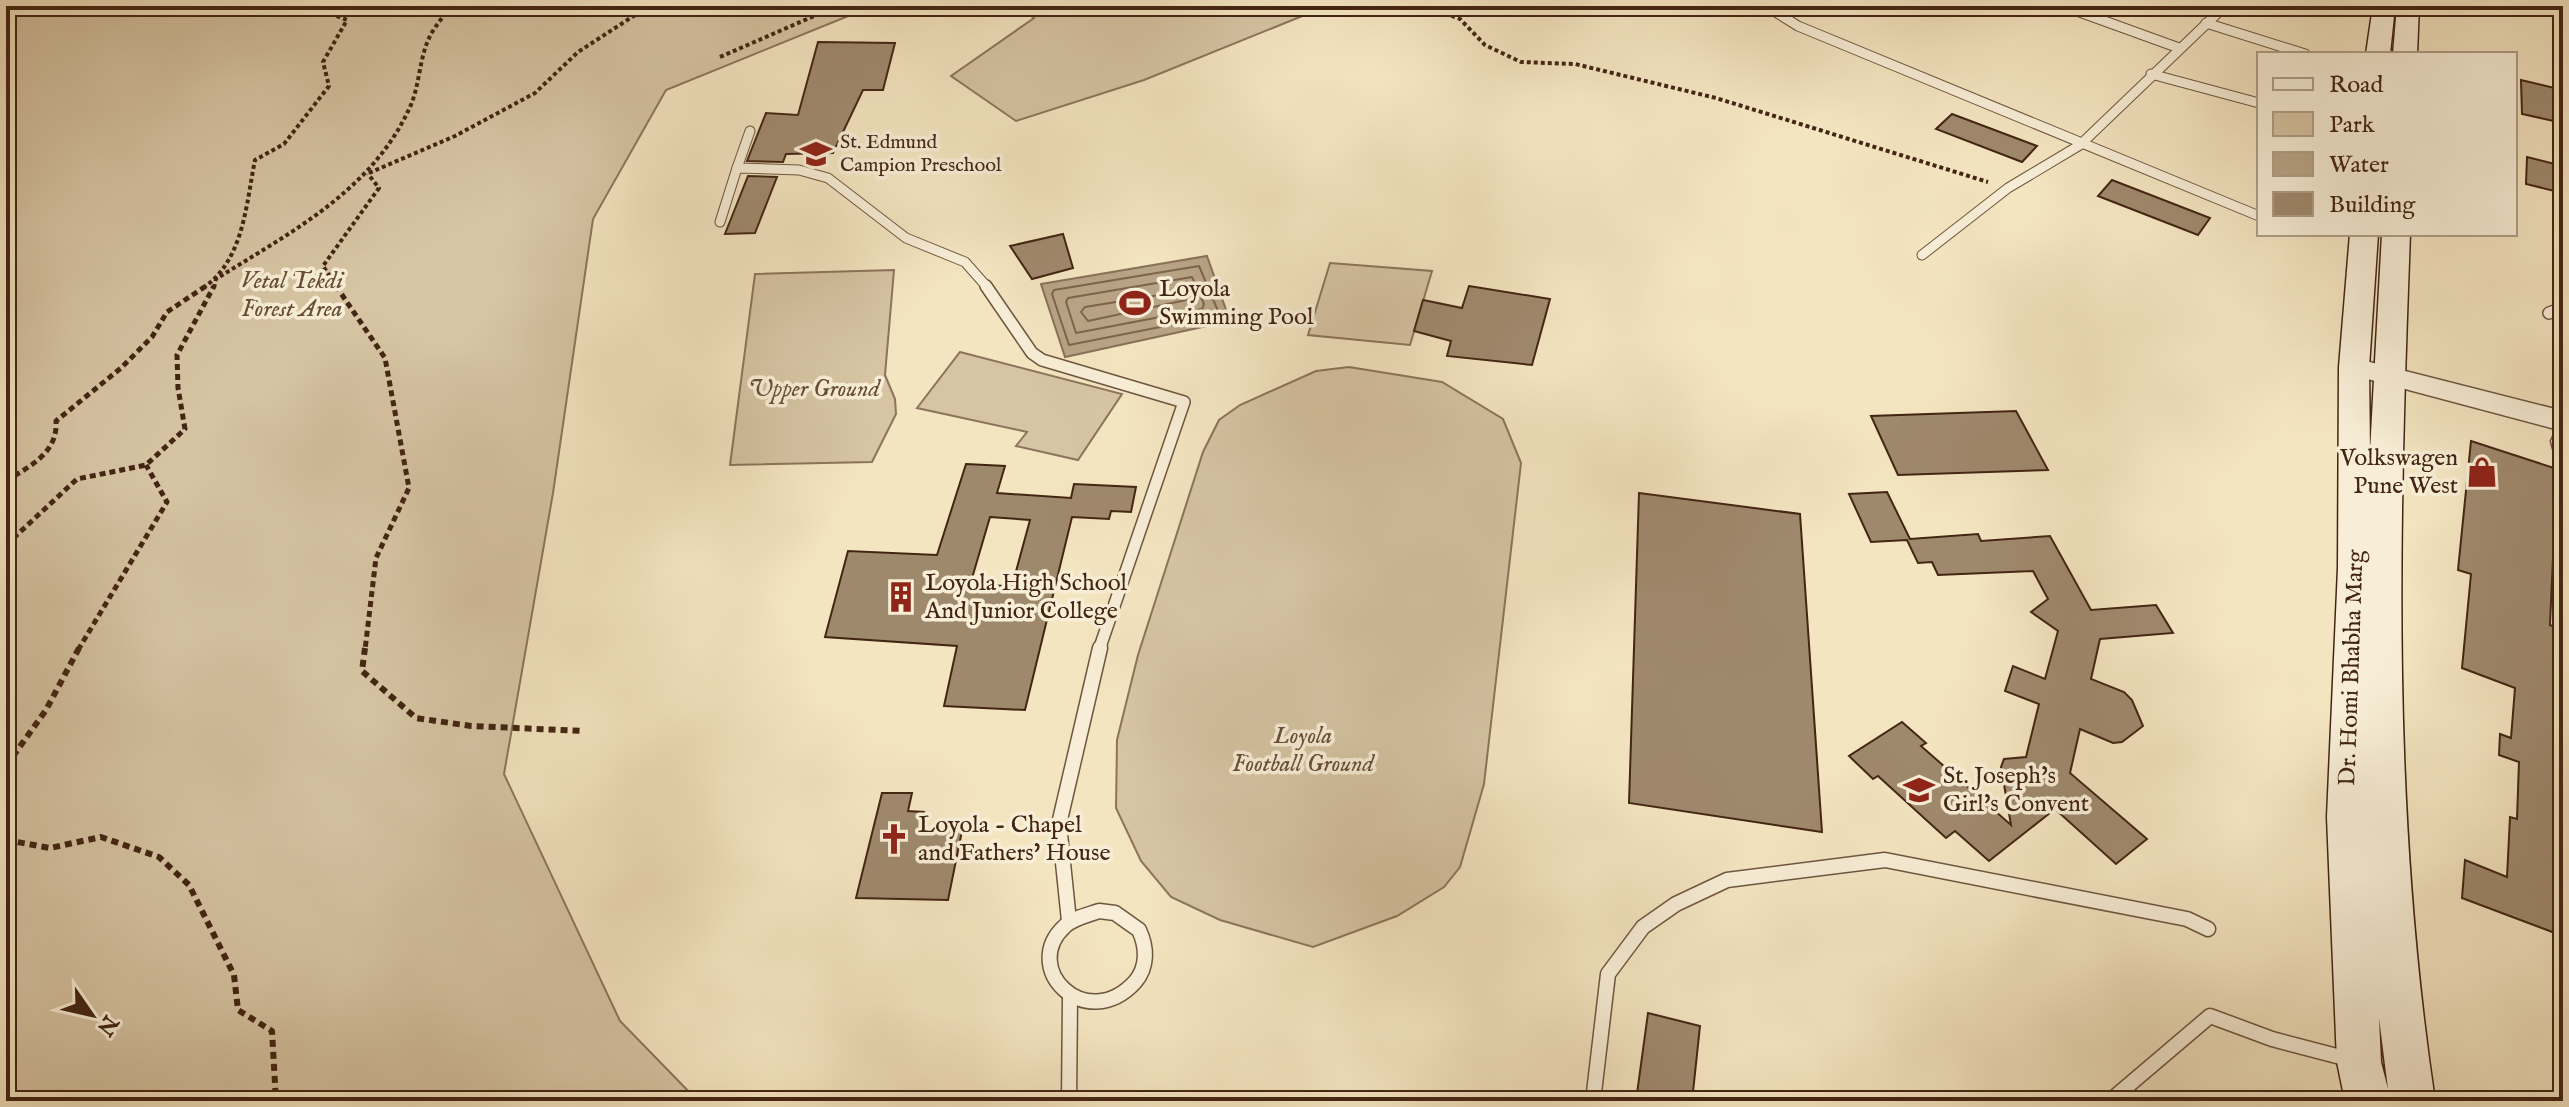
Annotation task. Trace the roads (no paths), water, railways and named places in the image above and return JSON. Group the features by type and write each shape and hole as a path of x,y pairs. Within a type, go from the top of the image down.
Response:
{"main road":[{"path":"2378,52 2384,6"},
{"path":"2405,52 2408,6"},
{"name":"Dr. Homi Bhabha Marg","path":"2364,236 2357,327 2372,382 2381,721 2396,1004 2412,1101"},
{"name":"Dr. Homi Bhabha Marg","path":"2368,1101 2359,1062 2347,817 2355,568 2372,382 2391,335 2396,236"},
{"path":"2357,327 2391,335"}],"street":[{"path":"2372,382 2563,438"}],"lane":[{"path":"1766,6 1798,26 2080,145 2257,215"},
{"path":"2063,6 2179,48"},
{"path":"1922,255 2008,188 2080,145 2225,6"},
{"path":"2206,23 2299,52"},
{"path":"2151,74 2257,102"},
{"path":"720,222 750,131"},
{"path":"737,168 799,170 838,183 845,193 906,238 965,262 984,279 1032,353 1042,360 1184,402 1094,666 1059,824 1069,921"},
{"path":"2549,313 2563,308"},
{"path":"1593,1101 1608,974 1643,927 1676,904 1727,880 1885,860 2187,919 2208,929"},
{"path":"1099,911 1128,919 1145,943 1146,958 1141,973 1119,997 1102,1003 1070,998 1051,976 1048,961 1050,946 1069,921 1099,911"},
{"path":"1069,1101 1070,998"},
{"path":"2110,1101 2210,1016 2272,1039 2359,1062"}],"water":[{"name":"Loyola Swimming Pool","path":"1207,256 1230,321 1065,357 1041,284"}],"place":[{"name":"St. Edmund Campion Preschool","path":"816,154"},
{"name":"Loyola Swimming Pool","path":"1135,303"},
{"name":"Volkswagen Pune West","path":"2482,472"},
{"name":"Loyola High School And Junior College","path":"901,597"},
{"name":"St. Joseph's Girl's Convent","path":"1919,790"},
{"name":"Loyola - Chapel and Fathers' House","path":"894,839"}],"park label":[{"name":"Vetal Tekdi Forest Area","path":"292,295"},
{"name":"Upper Ground","path":"814,389"},
{"name":"Loyola Football Ground","path":"1303,750"}]}
